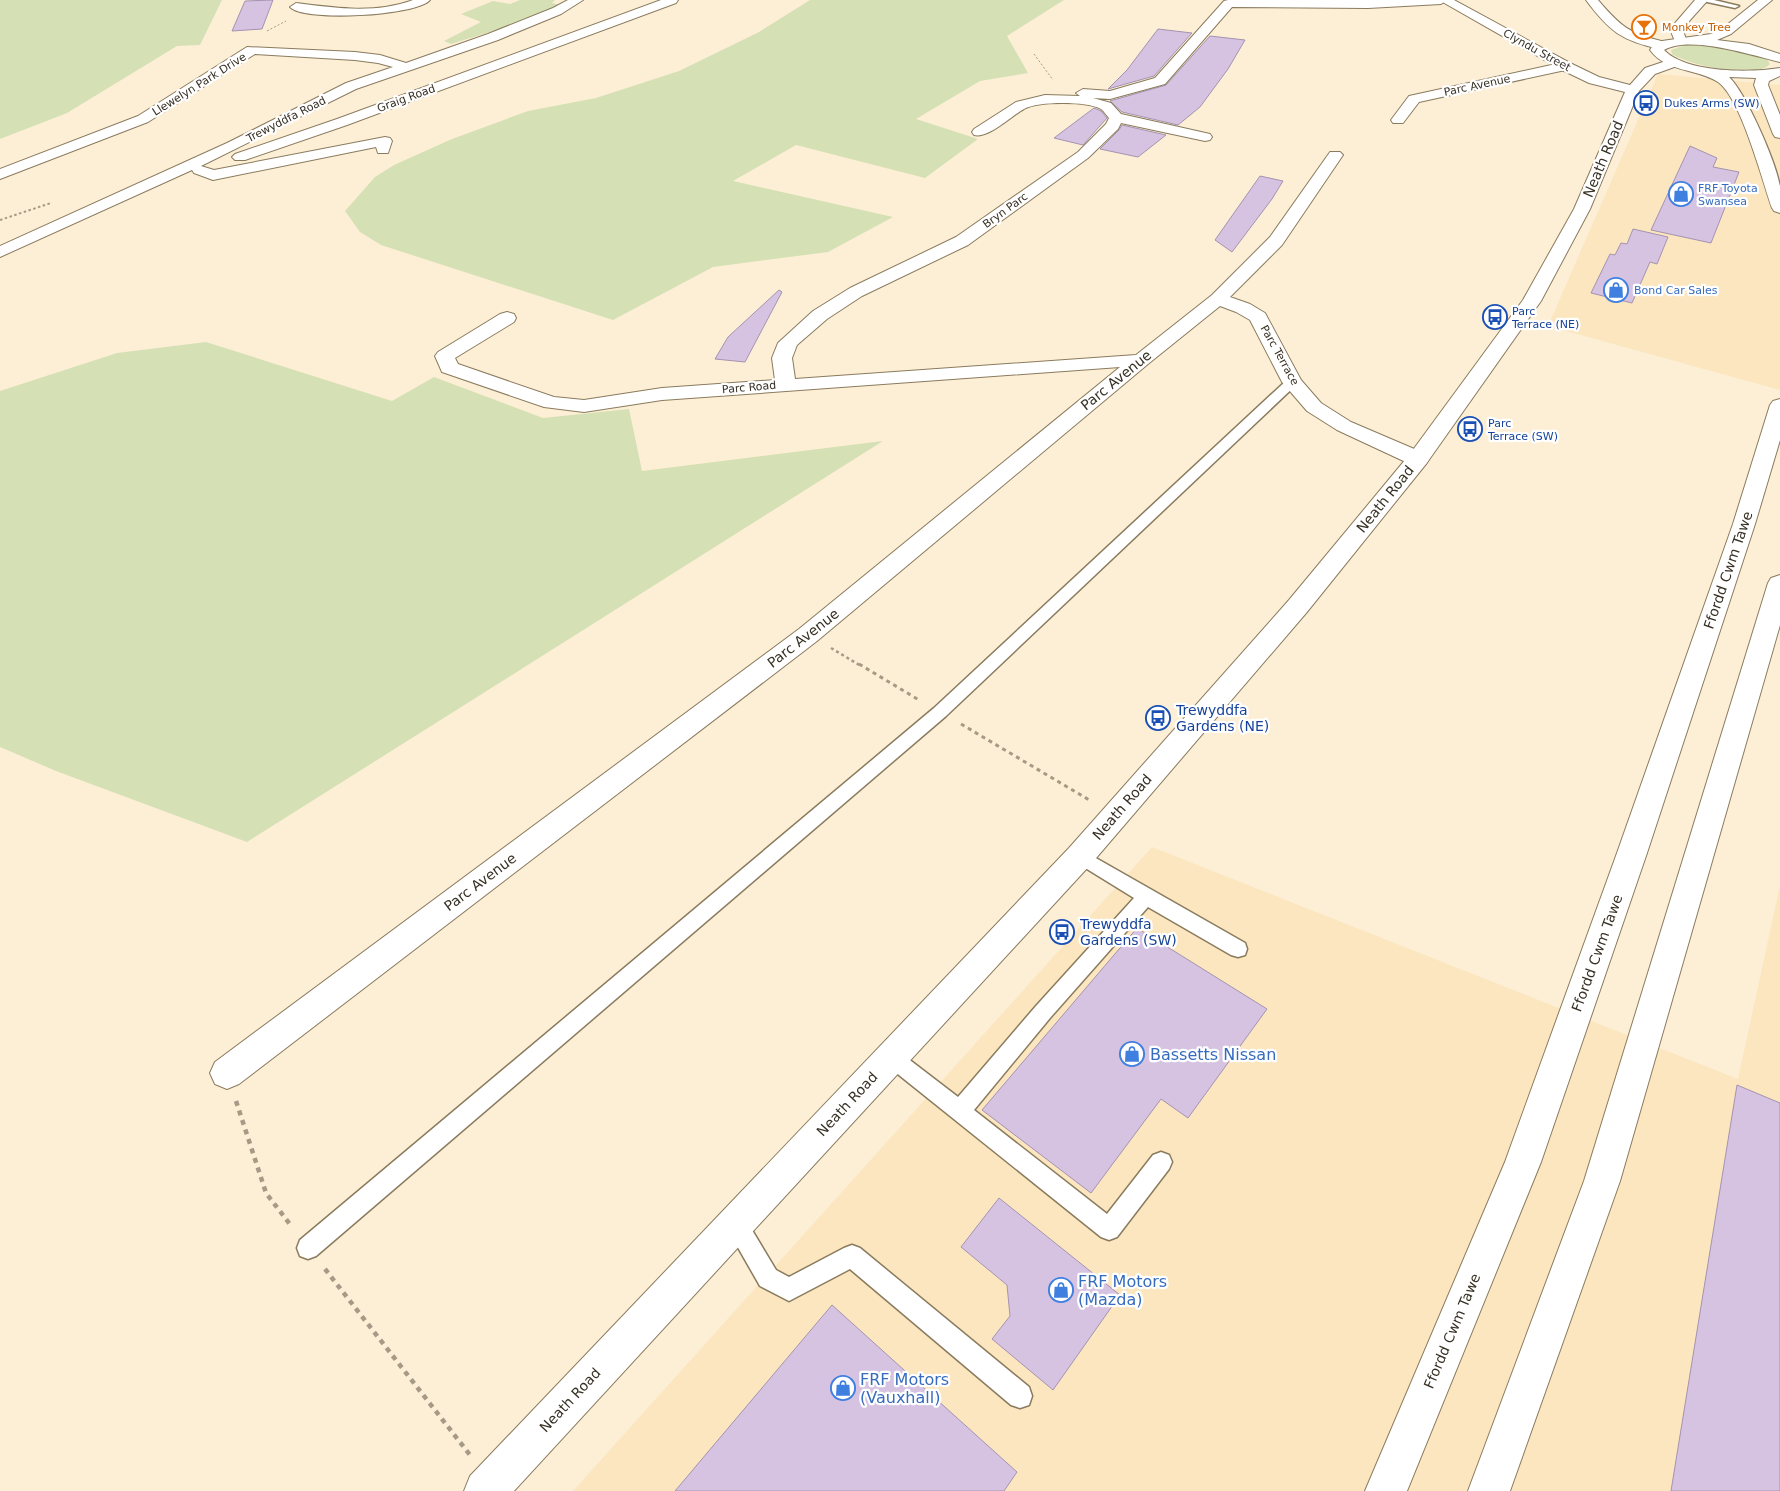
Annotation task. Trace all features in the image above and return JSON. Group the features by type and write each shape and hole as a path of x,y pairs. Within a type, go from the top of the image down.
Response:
{"street":[{"path":"288,21 297,3 320,10 377,11 402,8 424,0"},
{"name":"Trewyddfa Road","path":"0,252 232,146 351,86 493,38 577,0"},
{"name":"Graig Road","path":"138,189 286,142 672,0"},
{"path":"1076,91 1110,95 1160,81 1228,4 1235,1 1368,4 1442,0"},
{"name":"Clyndu Street","path":"1445,0 1594,80 1633,90"},
{"path":"1592,0 1627,37 1660,45 1714,37 1728,31 1766,0"},
{"path":"1702,0 1676,29 1687,41 1749,48 1777,56"},
{"path":"1752,34 1750,39 1755,46 1777,56"},
{"path":"1660,45 1657,50 1659,54 1672,63 1716,75 1726,82 1740,102 1780,208"},
{"name":"Llewelyn Park Drive","path":"0,174 144,119 252,50 355,56 380,59 406,67"},
{"name":"Neath Road","path":"489,1487 1080,856 1298,606 1418,459 1532,301 1582,208 1633,90 1650,71 1672,63"},
{"name":"Parc Avenue","path":"1398,120 1414,100 1565,66"},
{"path":"1696,69 1753,75 1777,73"},
{"path":"1777,73 1762,79 1761,85 1780,134"},
{"path":"979,132 1021,105 1045,99 1088,101 1106,106 1116,117 1205,136"},
{"name":"Bryn Parc","path":"786,384 782,358 788,343 820,315 856,292 962,241 1083,155 1113,126 1116,117"},
{"path":"200,170 213,175 385,141 383,150"},
{"name":"Parc Avenue","path":"227,1073 808,635 1141,360 1218,299 1276,241 1335,155"},
{"name":"Parc Terrace","path":"1218,299 1243,308 1258,317 1292,382 1314,406 1344,426 1418,459"},
{"name":"Parc Road","path":"507,318 446,356 449,368 551,403 584,406 662,394 1141,360"},
{"name":"Ffordd Cwm Tawe","path":"1386,1491 1523,1162 1632,853 1744,524 1780,405"},
{"path":"1489,1491 1602,1181 1780,583"}],"lane":[{"path":"1702,0 1735,6"},
{"path":"308,1248 940,712 1292,382"},
{"path":"1080,856 1146,897 1238,949"},
{"path":"959,1112 1043,1012 1146,897"},
{"path":"891,1057 1109,1229 1162,1162"},
{"path":"735,1223 768,1278 789,1290 852,1256 1020,1396"}],"path":[{"path":"1034,54 1053,81 1076,91"},
{"path":"841,654 940,712"},
{"path":"972,731 1116,815"},
{"path":"227,1073 266,1193 489,1487"}],"shaded area":[{"path":"1658,74 1780,85 1780,390 1548,326"},
{"path":"1152,847 1738,1079 1780,885 1780,1491 573,1491"}],"green space":[{"path":"0,0 222,0 200,45 177,46 67,113 0,139"},
{"path":"520,0 555,0 552,3 561,5 525,21 451,44 444,41 481,22 461,14 493,1 510,4"},
{"path":"810,0 1064,0 1007,36 1028,73 980,81 916,119 978,139 925,178 796,145 733,181 893,217 828,252 713,267 613,320 381,245 360,232 345,211 375,177 394,165 452,139 528,111 596,98 679,71 759,32"},
{"path":"1686,45 1718,46 1745,50 1765,58 1770,64 1762,69 1737,71 1706,66 1672,54 1671,50"},
{"path":"206,342 392,401 434,377 543,418 629,409 642,471 883,441 247,842 56,771 0,747 0,391 117,353"}],"building":[{"path":"273,0 262,29 232,31 245,1"},
{"path":"1158,29 1192,33 1154,76 1108,89 1127,70"},
{"path":"1210,36 1245,40 1228,69 1200,107 1178,125 1122,112 1110,101 1166,85"},
{"path":"1094,108 1101,111 1107,118 1083,145 1054,138"},
{"path":"1122,125 1166,135 1138,157 1100,149"},
{"path":"1690,146 1717,158 1713,167 1739,172 1711,243 1651,230"},
{"path":"1260,176 1283,181 1272,199 1232,252 1215,240"},
{"path":"1633,229 1668,237 1657,264 1650,262 1632,303 1591,293 1610,254 1615,255 1621,243 1627,244"},
{"path":"779,290 782,292 745,362 715,359 728,337"},
{"name":"Bassetts Nissan","path":"1137,928 1267,1009 1188,1118 1161,1099 1091,1193 982,1110"},
{"path":"1737,1085 1780,1103 1780,1491 1671,1491"},
{"name":"FRF Motors (Mazda)","path":"999,1198 1120,1295 1053,1390 992,1339 1010,1316 1007,1285 961,1247"},
{"name":"FRF Motors (Vauxhall)","path":"832,1305 1017,1472 1004,1491 675,1491"}],"place":[{"name":"Monkey Tree","path":"1644,27"},
{"name":"Dukes Arms (SW)","path":"1646,103"},
{"name":"FRF Toyota Swansea","path":"1681,194"},
{"name":"Bond Car Sales","path":"1616,290"},
{"name":"Parc Terrace (NE)","path":"1495,317"},
{"name":"Parc Terrace (SW)","path":"1470,429"},
{"name":"Trewyddfa Gardens (NE)","path":"1158,718"},
{"name":"Trewyddfa Gardens (SW)","path":"1062,932"},
{"name":"Bassetts Nissan","path":"1132,1054"},
{"name":"FRF Motors (Mazda)","path":"1061,1290"},
{"name":"FRF Motors (Vauxhall)","path":"843,1388"}]}
